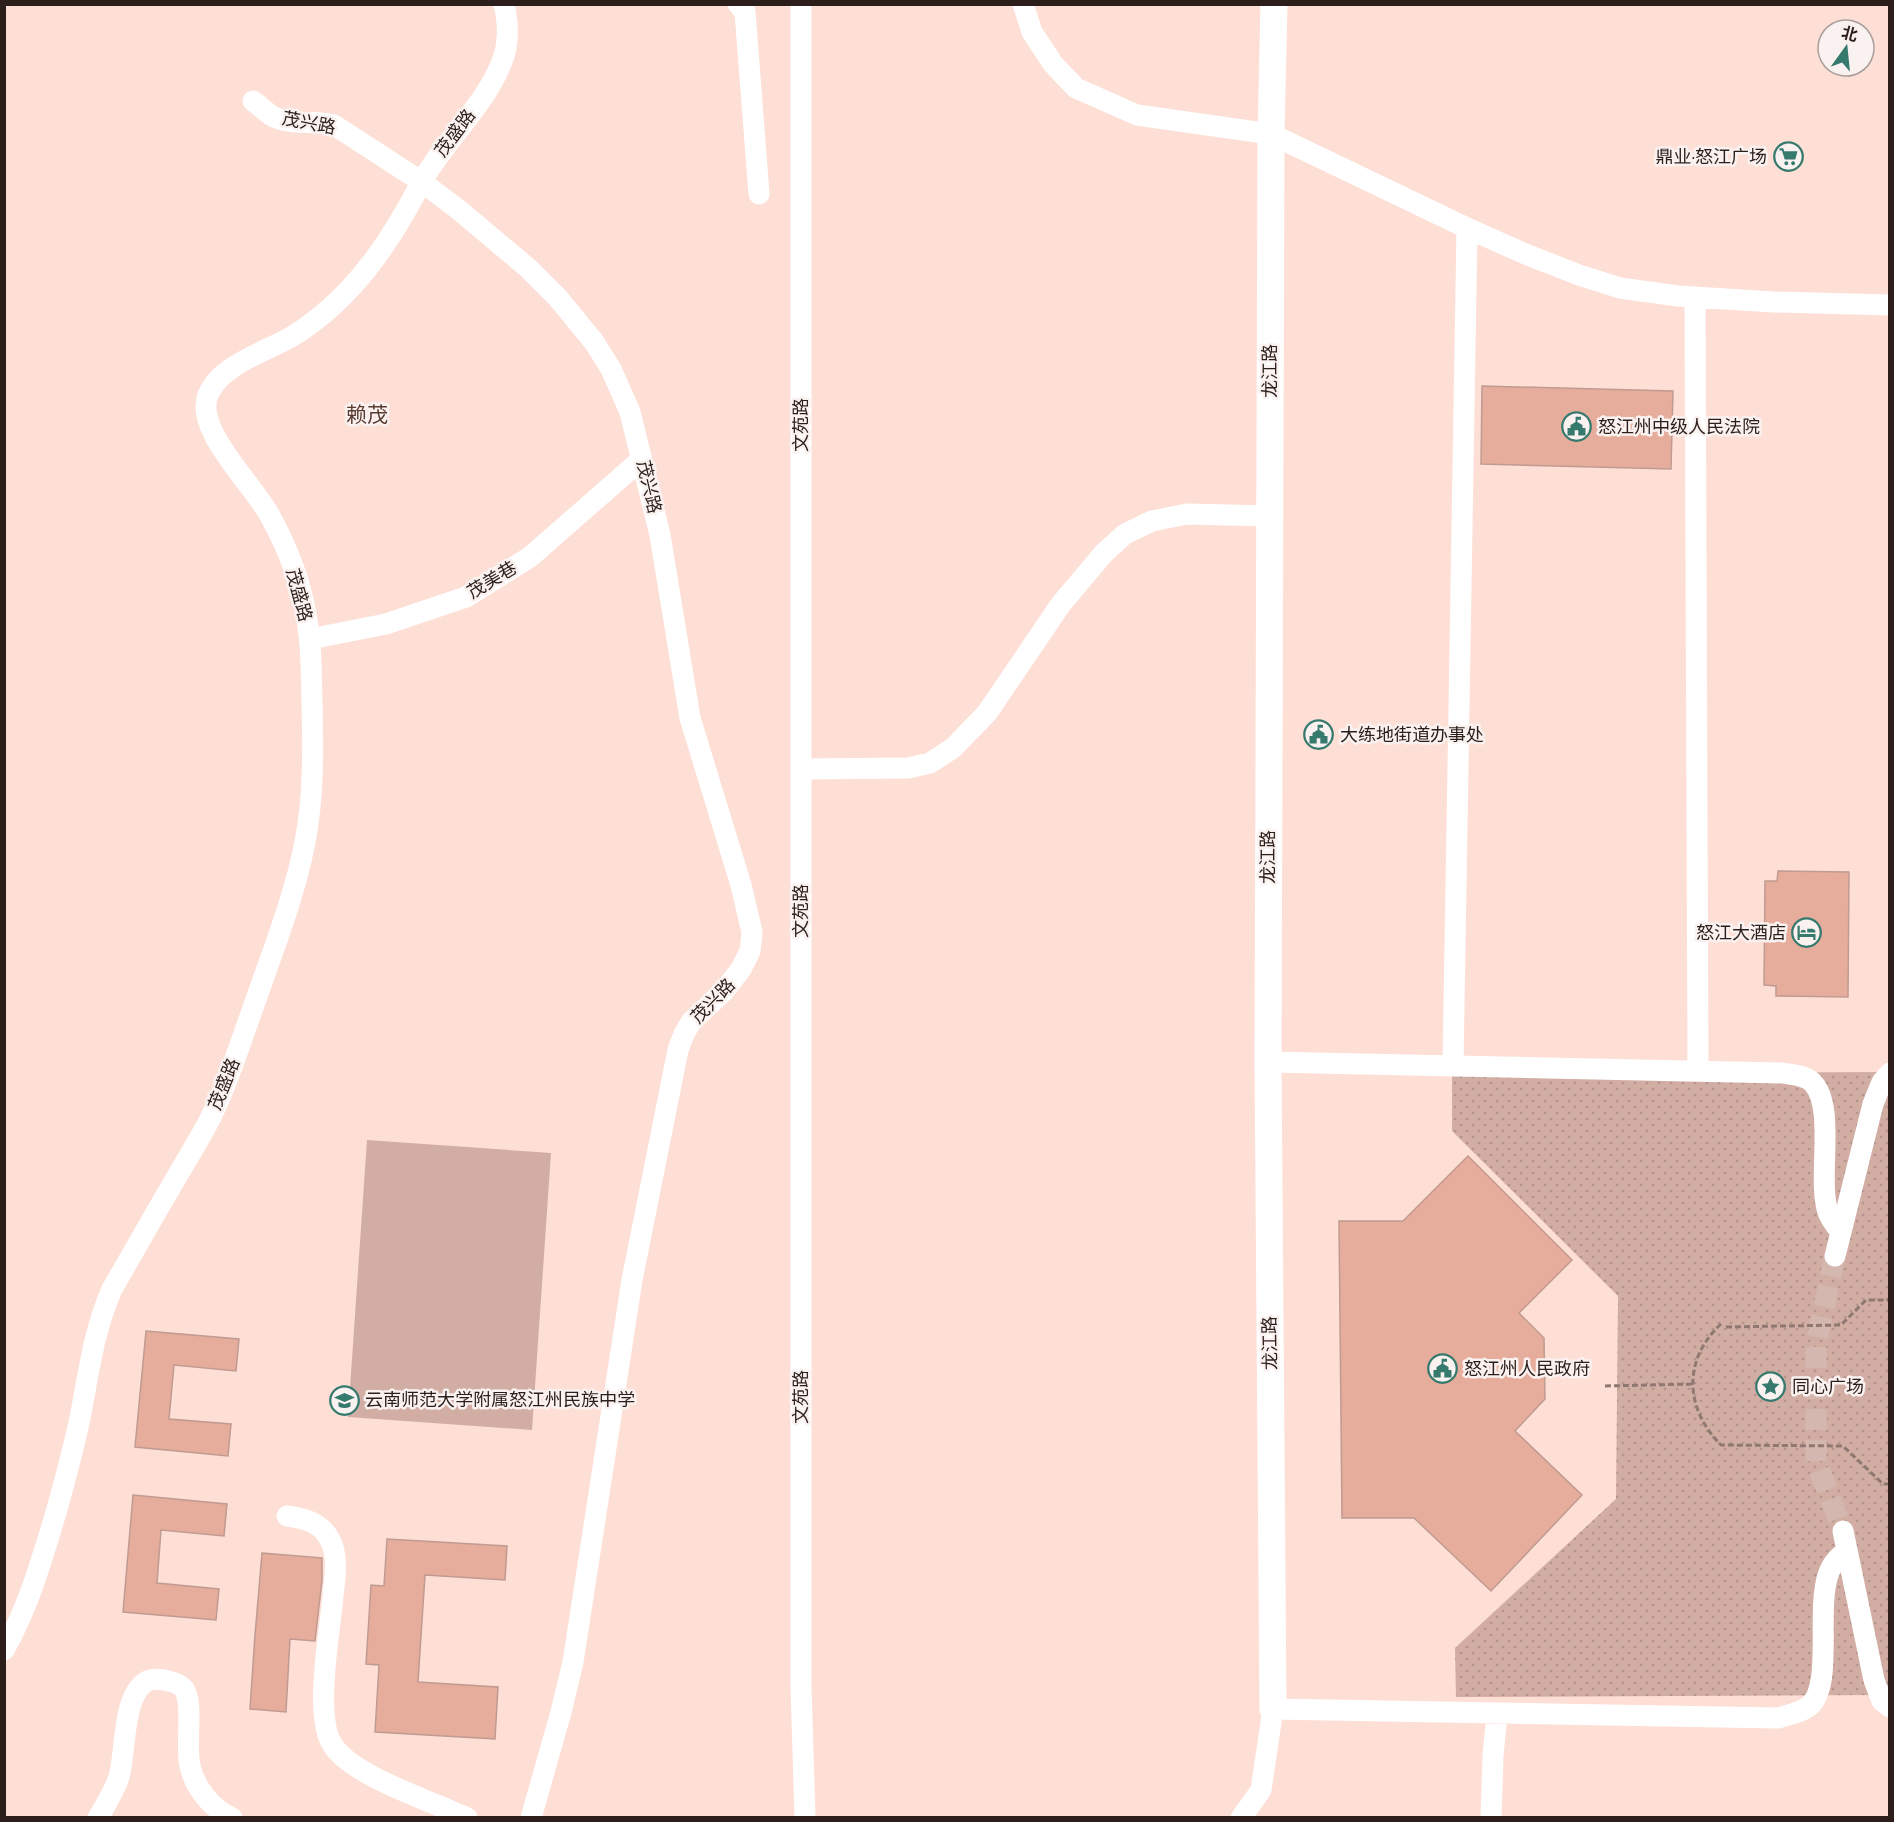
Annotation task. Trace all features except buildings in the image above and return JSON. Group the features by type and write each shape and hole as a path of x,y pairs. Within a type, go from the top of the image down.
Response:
{"main road":[{"name":"龙江路","path":"1273,1710 1268,1062 1271,134 1274,4"}],"street":[{"name":"茂盛路","path":"4,1650 28,1600 51,1527 80,1420 92,1347 103,1310 112,1289 211,1118 238,1050 305,846 310,801 312,737 310,639 305,609 281,537 258,495 221,447 209,427 205,412 207,397 214,384 228,371 304,329 325,312 369,264 388,239 430,167 482,98 498,71 507,43 508,27 504,4"},
{"path":"738,4 745,12 759,194"},
{"name":"文苑路","path":"801,4 801,1687 805,1818"},
{"path":"1023,4 1032,32 1053,64 1076,88 1137,114 1271,134 1467,228 1603,284 1646,293 1695,297 1774,302 1890,304"},
{"name":"茂兴路","path":"253,101 273,116 303,123 334,125 422,182 504,247 558,298 578,320 611,369 623,393 636,430 660,535 690,717 741,885 752,932 750,951 741,969 724,991 690,1022 678,1050 632,1280 573,1662 531,1818"},
{"path":"1453,1066 1467,228"},
{"path":"1695,297 1698,1071"},
{"name":"茂美巷","path":"310,639 386,624 466,597 530,557 642,459"},
{"path":"801,769 908,768 930,763 953,748 987,712 1061,604 1104,553 1125,534 1152,521 1187,514 1270,516"},
{"path":"1268,1062 1783,1073 1800,1076 1813,1082 1820,1094 1824,1112 1824,1195 1828,1214 1841,1232"},
{"path":"1835,1256 1873,1104 1882,1082 1890,1073"},
{"path":"286,1516 304,1519 319,1526 329,1538 334,1551 335,1583 324,1703 326,1728 333,1746 347,1760 368,1773 467,1818"},
{"path":"1241,1818 1261,1790 1273,1710 1778,1719 1809,1707 1819,1694 1822,1675 1825,1586 1830,1569 1845,1541 1874,1680 1882,1701 1890,1707"},
{"path":"98,1818 119,1776 128,1717 135,1693 149,1681 161,1680 183,1687 188,1705 189,1765 206,1798 232,1818"},
{"path":"1491,1818 1497,1714"}],"path":[{"path":"1726,1328 1841,1325 1866,1300 1890,1300"},
{"path":"1721,1324 1710,1334 1703,1345 1696,1364 1693,1384 1695,1401 1701,1419 1707,1430 1721,1445 1843,1446 1883,1484 1890,1484"},
{"path":"1605,1386 1693,1384"}],"shaded area":[{"path":"1888,1072 1889,1695 1456,1697 1455,1648 1616,1499 1618,1296 1452,1131 1452,1074"},
{"path":"367,1140 551,1153 532,1430 348,1417"}],"tunnel":[{"path":"1835,1256 1816,1344 1816,1461 1843,1531"}],"place":[{"name":"鼎业·怒江广场","path":"1788,157"},
{"name":"怒江州中级人民法院","path":"1577,427"},
{"name":"大练地街道办事处","path":"1319,735"},
{"name":"怒江大酒店","path":"1807,933"},
{"name":"怒江州人民政府","path":"1443,1369"},
{"name":"同心广场","path":"1771,1387"},
{"name":"云南师范大学附属怒江州民族中学","path":"344,1400"}],"district":[{"name":"赖茂","path":"367,415"}]}
